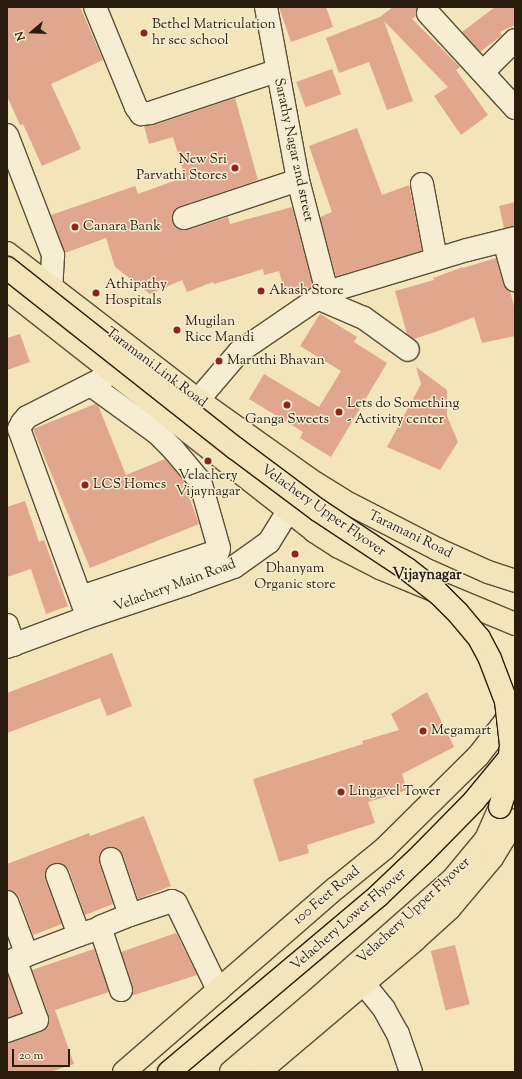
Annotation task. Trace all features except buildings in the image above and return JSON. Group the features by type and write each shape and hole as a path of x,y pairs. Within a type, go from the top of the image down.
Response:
{"main road":[{"name":"Taramani Link Road","path":"7,253 51,289 198,400 309,479"},
{"name":"Velachery Upper Flyover","path":"7,268 253,462 318,510 407,569 438,593 478,638 494,666 506,701 511,744 510,768 507,785 500,807 486,839 452,880 310,1005 231,1072"},
{"name":"Taramani Link Road","path":"7,289 288,510"},
{"name":"Taramani Road","path":"309,479 342,500 437,550 488,572 515,581"},
{"path":"288,510 314,531 358,558 471,604 508,621"},
{"name":"100 Feet Road","path":"124,1072 336,888 385,848 462,772 494,735 515,705"},
{"name":"Velachery Lower Flyover","path":"169,1072 378,896 474,801 515,752"},
{"path":"259,1072 364,984 450,908 492,858 515,820"}],"street":[{"path":"95,7 136,107 141,114 150,113 276,71"},
{"name":"Sarathy Nagar 2nd street","path":"266,7 276,71 322,295"},
{"path":"428,13 515,108"},
{"path":"483,72 515,40"},
{"path":"7,136 53,255 51,289"},
{"path":"184,218 298,180"},
{"path":"422,184 436,259"},
{"path":"198,400 239,352 322,295 436,259 509,240 515,280"},
{"path":"322,295 364,318 408,350"},
{"path":"91,386 157,433 174,449 200,481 219,548 218,551 84,607 19,429 27,417 91,386 114,373"},
{"name":"Velachery Main Road","path":"9,639 84,607 188,584 234,567 269,542 309,479"},
{"path":"494,735 515,752"},
{"path":"111,859 130,915"},
{"path":"57,875 79,936"},
{"path":"16,959 79,936 130,915 172,901 176,903 218,990"},
{"path":"7,902 16,959 37,1020 7,1031"},
{"path":"100,927 122,990"},
{"path":"364,984 384,1009 398,1034 410,1072"}],"place":[{"name":"Bethel Matriculation hr sec school","path":"144,33"},
{"name":"New Sri Parvathi Stores","path":"235,168"},
{"name":"Canara Bank","path":"75,227"},
{"name":"Akash Store","path":"261,291"},
{"name":"Athipathy Hospitals","path":"96,293"},
{"name":"Mugilan Rice Mandi","path":"177,330"},
{"name":"Maruthi Bhavan","path":"219,361"},
{"name":"Ganga Sweets","path":"287,405"},
{"name":"Lets do Something - Activity center","path":"339,412"},
{"name":"Velachery Vijaynagar","path":"208,461"},
{"name":"LCS Homes","path":"85,485"},
{"name":"Dhanyam Organic store","path":"295,554"},
{"name":"Megamart","path":"423,731"},
{"name":"Lingavel Tower","path":"341,792"}],"district":[{"name":"Vijaynagar","path":"427,576"}]}
